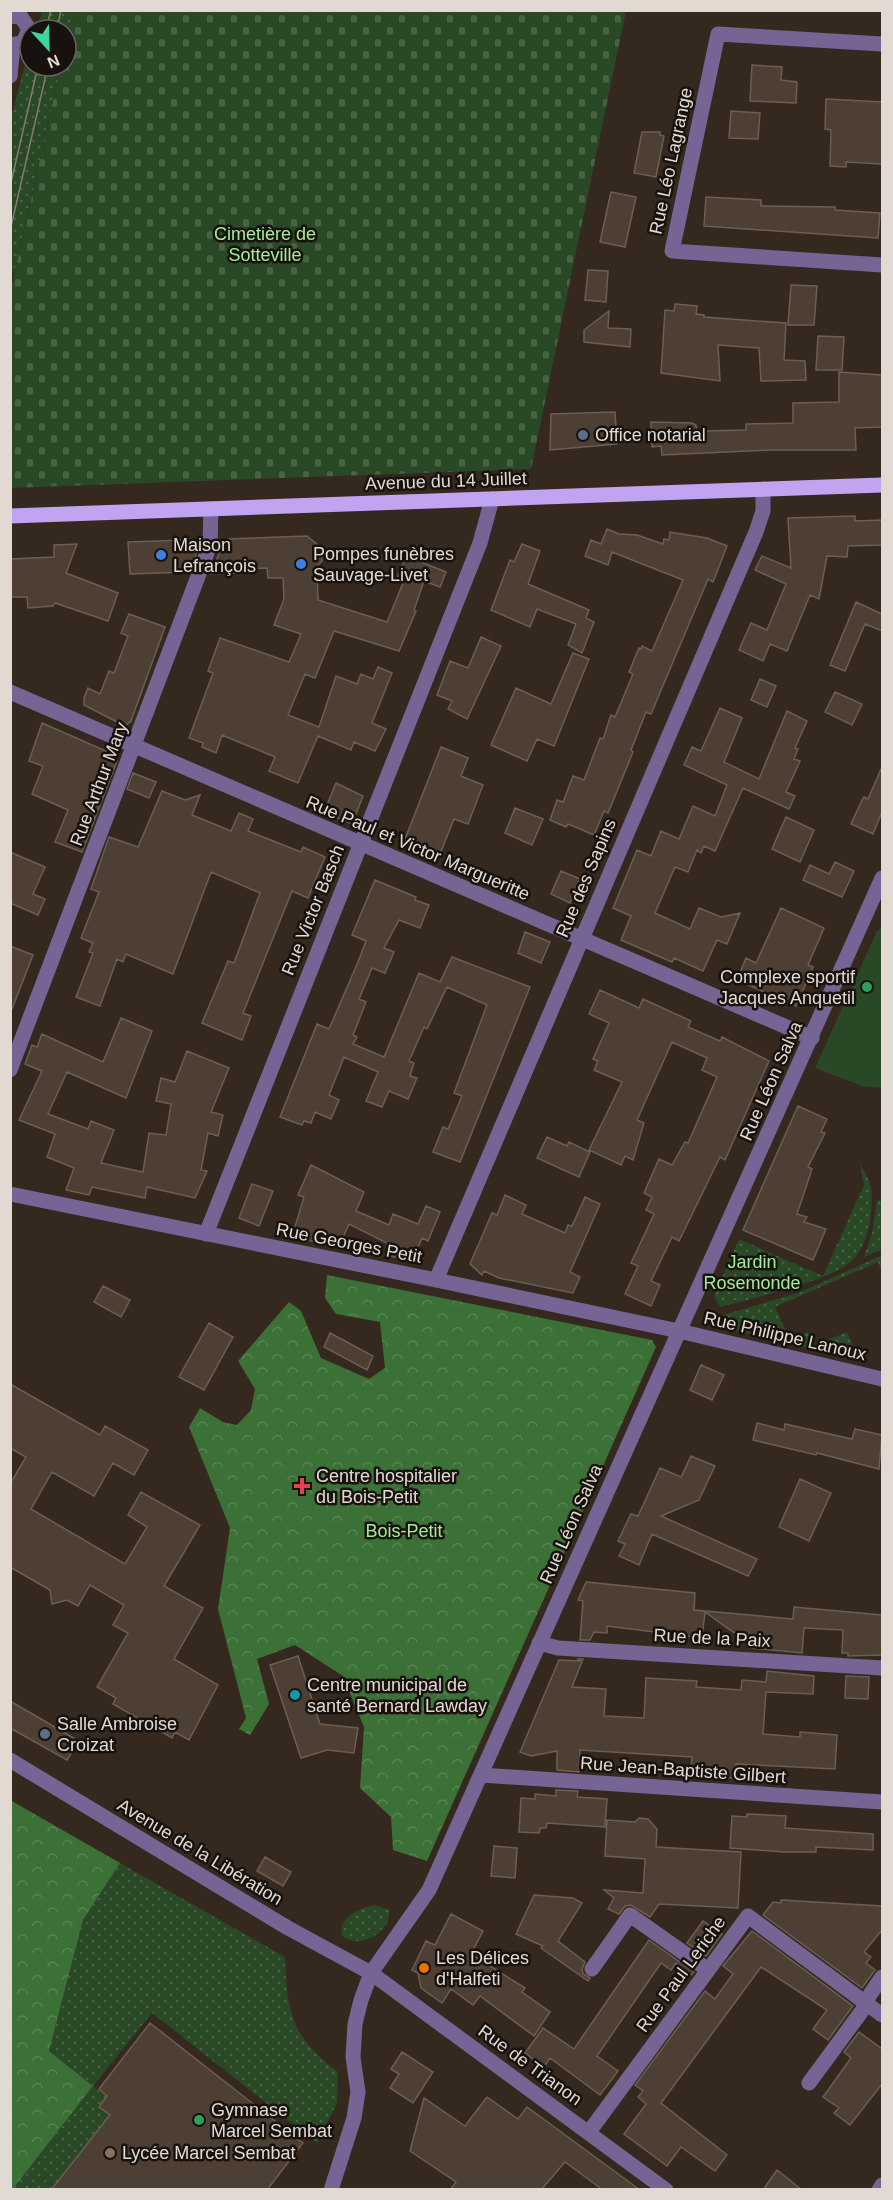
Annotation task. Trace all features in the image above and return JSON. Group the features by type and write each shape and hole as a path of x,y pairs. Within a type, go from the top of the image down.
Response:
{"main road":[{"name":"Avenue du 14 Juillet","path":"10,516 882,485"}],"street":[{"path":"10,76 12,45 27,39 29,28 23,15"},
{"name":"Rue Léo Lagrange","path":"882,44 718,34 672,251 882,265"},
{"name":"Rue des Sapins","path":"436,1280 756,532 763,511 763,489"},
{"name":"Rue Victor Basch","path":"206,1234 480,543 492,499"},
{"name":"Rue Arthur Mary","path":"10,1070 135,747 210,545 211,509"},
{"name":"Rue Paul et Victor Margueritte","path":"10,692 812,1038"},
{"name":"Rue Léon Salva","path":"331,2190 354,2118 358,2092 353,2057 355,2024 371,1973 429,1890 882,879"},
{"name":"Rue Georges Petit","path":"10,1194 679,1331"},
{"name":"Rue Philippe Lanoux","path":"679,1331 882,1379"},
{"name":"Rue de la Paix","path":"540,1643 558,1648 882,1668"},
{"name":"Avenue de la Libération","path":"10,1760 260,1911 371,1973"},
{"name":"Rue Jean-Baptiste Gilbert","path":"481,1775 882,1802"},
{"path":"592,1969 630,1915 708,1970"},
{"name":"Rue Paul Leriche","path":"589,2132 748,1916 882,2015"},
{"name":"Rue de Trianon","path":"371,1973 666,2190"},
{"path":"809,2084 882,1977"},
{"path":"879,2190 882,2185"}],"green space":[{"path":"42,11 74,11 72,18 40,18"},
{"name":"Cimetière de Sotteville","path":"74,11 626,11 531,469 11,488 11,288 58,78 78,78 78,18 72,18"},
{"path":"21,78 58,78 14,273 10,272 11,117"},
{"name":"Complexe sportif Jacques Anquetil","path":"882,928 882,1088 862,1086 815,1068 877,931"},
{"name":"Jardin Rosemonde","path":"860,1163 870,1185 872,1205 863,1244 854,1259 829,1275 720,1307 714,1296 739,1239 823,1276 864,1185"},
{"path":"880,1200 882,1249 864,1257 872,1233 877,1201"},
{"path":"882,1255 882,1272 878,1262 775,1307 790,1340 808,1332 815,1345 847,1332 856,1353 851,1358 729,1329 723,1315 801,1292"},
{"name":"Bois-Petit","path":"327,1275 652,1340 656,1347 427,1861 393,1850 391,1817 360,1788 364,1727 343,1676 295,1645 257,1659 269,1704 250,1735 239,1729 246,1718 218,1609 230,1528 189,1427 200,1408 223,1422 237,1425 251,1410 255,1389 238,1361 289,1302 301,1311 321,1358 369,1379 385,1368 380,1322 336,1314 325,1298"},
{"path":"10,1800 120,1863 83,1920 49,2051 93,2086 12,2190"},
{"path":"120,1863 285,1957 288,1994 295,2023 311,2047 338,2072 337,2103 317,2143 152,2013 93,2086 49,2051 83,1920"},
{"path":"375,1905 389,1910 389,1918 380,1932 366,1940 357,1941 342,1936 341,1929 346,1919 363,1908"},
{"path":"93,2086 133,2117 110,2115 53,2187 42,2179 54,2189 12,2190"}],"building":[{"path":"752,65 782,67 781,80 797,82 796,103 750,101"},
{"path":"826,99 882,102 882,164 846,162 846,167 830,166 831,130 825,129"},
{"path":"731,111 760,113 758,139 729,138"},
{"path":"642,132 660,132 660,135 664,136 656,177 634,173"},
{"path":"611,192 636,197 625,247 600,242"},
{"path":"706,197 761,200 761,206 835,207 835,210 880,213 878,238 704,226"},
{"path":"588,270 608,271 606,302 585,300"},
{"path":"791,285 817,286 814,325 788,325"},
{"path":"675,304 697,306 696,314 704,315 704,317 786,323 784,360 805,361 806,380 761,381 759,348 718,345 720,381 661,373 665,310 674,311"},
{"path":"609,311 608,328 631,329 630,347 584,342 584,330"},
{"path":"818,336 844,337 842,370 816,370"},
{"path":"839,372 882,375 882,427 855,428 856,450 771,450 662,455 661,446 652,447 651,422 692,423 696,425 697,430 704,431 746,430 746,424 793,423 793,403 839,402"},
{"name":"Office notarial","path":"615,412 617,444 550,450 551,414"},
{"path":"855,516 855,521 882,520 882,545 848,546 847,557 827,556 819,599 810,595 787,651 770,644 763,661 739,650 751,623 767,630 786,584 755,570 762,556 791,568 788,518"},
{"path":"607,529 619,534 637,535 663,544 664,539 669,540 670,532 707,538 727,546 713,582 708,579 651,714 646,712 631,750 633,752 608,813 604,811 594,835 568,824 566,827 550,820 557,800 563,802 573,776 584,780 600,738 603,739 611,715 615,717 633,674 629,672 639,648 641,649 642,646 652,651 683,580 612,552 608,565 585,556 591,540 601,544"},
{"path":"307,536 322,548 322,561 317,566 318,600 387,622 403,583 396,581 406,556 446,572 440,587 424,581 414,610 416,611 399,651 334,631 315,678 305,674 288,715 319,727 336,676 357,684 361,674 373,679 378,667 392,673 372,723 386,729 375,751 354,742 351,750 318,736 298,783 269,771 275,757 222,735 216,753 202,747 203,743 189,738 213,673 208,671 220,638 289,662 301,634 274,625 284,599 283,578 268,578 267,568 236,569 237,573 211,574 223,543 228,539"},
{"name":"Maison Lefrançois","path":"187,540 197,552 189,572 130,574 128,542"},
{"path":"77,544 66,573 118,593 108,621 55,603 53,606 28,608 27,597 10,597 10,559 54,557 54,545"},
{"path":"522,544 540,551 528,584 589,610 586,618 594,622 582,653 568,645 576,624 537,609 530,627 491,610 510,560 514,562"},
{"path":"856,602 882,614 882,631 865,624 845,671 830,665"},
{"path":"129,614 165,627 131,721 125,726 84,705 84,698 88,688 100,694 109,671 114,673 128,636 121,633"},
{"path":"481,637 501,646 467,719 448,709 452,701 437,695 450,661 468,668"},
{"path":"573,653 589,659 554,746 537,739 527,761 491,745 516,688 551,704"},
{"path":"760,679 776,686 767,707 751,700"},
{"path":"835,692 862,704 852,725 825,712"},
{"path":"720,708 742,718 724,762 759,779 787,711 807,721 795,748 798,749 794,759 800,761 786,792 795,796 789,809 743,788 715,851 704,846 701,853 697,850 688,872 675,867 655,913 690,929 699,908 721,917 740,913 727,944 717,940 703,971 674,958 672,962 621,940 631,916 613,908 637,850 651,856 661,831 679,839 693,806 715,816 727,785 684,765 692,747 701,751"},
{"path":"42,723 113,754 117,761 82,852 55,842 68,810 32,794 43,766 29,761"},
{"path":"441,747 468,758 461,776 483,785 468,824 454,819 440,854 405,839"},
{"path":"882,767 882,812 873,834 851,824 864,797 868,799"},
{"path":"133,773 156,782 149,798 127,789"},
{"path":"336,783 363,796 352,824 324,812"},
{"path":"162,791 185,800 200,795 192,815 231,831 239,813 253,819 248,831 301,852 303,847 325,857 308,898 292,891 243,1013 251,1016 242,1040 202,1023 228,961 234,963 260,893 211,872 173,974 126,954 123,962 117,959 100,1006 76,997 93,953 89,952 93,943 81,938 99,892 91,889 109,837 138,847"},
{"path":"515,808 543,819 532,845 505,833"},
{"path":"786,817 814,830 800,862 772,849"},
{"path":"10,852 45,867 33,894 45,899 38,915 10,903"},
{"path":"835,862 854,871 842,897 803,880 810,865 829,874"},
{"path":"561,871 580,879 570,903 551,894"},
{"path":"375,880 429,905 420,928 399,920 384,948 394,952 385,973 372,968 359,999 366,1002 353,1035 357,1037 353,1044 384,1057 419,973 440,982 452,957 530,987 460,1162 433,1152 443,1127 448,1129 462,1096 454,1093 487,1005 447,987 427,1029 424,1027 409,1061 414,1063 410,1076 417,1078 408,1099 389,1091 382,1107 366,1101 378,1072 344,1057 329,1095 339,1100 331,1119 315,1112 311,1123 304,1121 302,1125 280,1117 317,1024 329,1029 358,962 366,941 352,935"},
{"path":"781,908 824,928 808,965 813,967 796,1006 737,980 746,958 756,963"},
{"path":"525,932 550,942 541,963 518,953"},
{"path":"10,946 33,955 12,1009 10,1009"},
{"path":"600,990 639,1008 643,999 691,1021 688,1027 720,1041 722,1037 769,1061 725,1160 720,1157 679,1241 672,1237 651,1281 660,1285 651,1306 625,1294 638,1266 631,1263 654,1214 646,1210 652,1197 644,1193 659,1159 672,1165 685,1142 688,1143 717,1077 702,1070 707,1058 672,1042 637,1120 644,1123 633,1160 625,1156 621,1165 589,1150 622,1082 594,1070 598,1061 593,1059 609,1023 589,1014"},
{"path":"121,1018 152,1031 126,1098 67,1072 48,1114 88,1129 91,1121 114,1130 101,1163 143,1172 149,1133 166,1135 171,1104 156,1101 161,1078 175,1082 187,1051 229,1068 211,1112 223,1115 218,1136 208,1133 201,1170 207,1171 195,1198 147,1187 145,1198 92,1187 89,1195 66,1190 74,1168 47,1157 55,1134 19,1120 42,1071 25,1064 32,1045 37,1047 42,1034 103,1062"},
{"path":"798,1106 827,1119 821,1132 825,1133 808,1167 812,1169 797,1214 807,1217 804,1222 826,1229 813,1260 743,1230"},
{"path":"547,1137 567,1146 569,1142 590,1152 579,1177 537,1158"},
{"path":"311,1165 364,1192 356,1211 389,1225 393,1214 418,1224 426,1206 440,1212 428,1241 422,1238 412,1261 385,1255 389,1244 349,1224 339,1247 298,1238 299,1232 294,1230 304,1197 298,1195"},
{"path":"252,1184 273,1191 259,1226 239,1218"},
{"path":"505,1195 526,1205 522,1214 565,1233 568,1225 572,1226 585,1197 600,1204 570,1272 580,1277 573,1293 499,1278 484,1271 482,1275 470,1264 492,1213 497,1215"},
{"path":"103,1286 130,1300 121,1317 94,1302"},
{"path":"209,1323 233,1337 204,1390 179,1377"},
{"path":"330,1333 373,1356 367,1370 324,1347"},
{"path":"701,1365 724,1375 712,1400 690,1390"},
{"path":"10,1384 100,1435 105,1426 148,1450 134,1475 113,1463 94,1496 52,1472 31,1509 125,1564 147,1527 128,1515 141,1492 200,1525 164,1586 203,1608 174,1659 218,1685 189,1740 175,1732 172,1738 113,1704 116,1698 97,1687 128,1633 113,1625 124,1605 90,1585 78,1606 67,1600 52,1604 50,1590 10,1567 10,1484 26,1457 10,1448"},
{"path":"757,1423 784,1430 785,1424 852,1439 855,1429 882,1435 879,1469 753,1440"},
{"path":"691,1456 715,1466 699,1500 661,1516 757,1559 748,1576 652,1534 639,1565 619,1556 625,1544 618,1541 631,1514 638,1516 660,1468 681,1477"},
{"path":"800,1479 831,1493 809,1541 779,1527"},
{"path":"586,1582 695,1593 694,1610 793,1619 794,1607 882,1615 882,1655 848,1656 848,1653 842,1653 843,1630 804,1628 802,1653 751,1648 753,1635 733,1632 705,1612 702,1638 607,1626 607,1633 594,1632 590,1640 580,1640 583,1601 578,1600"},
{"name":"Centre municipal de santé Bernard Lawday","path":"298,1656 320,1724 358,1728 354,1753 327,1750 301,1758 270,1665"},
{"path":"578,1659 583,1659 572,1687 606,1689 604,1716 644,1718 646,1678 697,1681 696,1687 741,1690 742,1680 766,1682 767,1671 814,1676 813,1694 766,1692 763,1734 800,1737 800,1732 837,1735 835,1769 736,1764 735,1778 715,1777 716,1771 691,1769 692,1757 580,1750 579,1772 557,1770 557,1751 531,1756 520,1752 559,1660 580,1661"},
{"path":"846,1676 869,1677 868,1699 845,1698"},
{"name":"Salle Ambroise Croizat","path":"10,1701 79,1741 67,1760 10,1728"},
{"path":"556,1790 578,1791 577,1797 607,1799 605,1827 547,1823 546,1828 540,1828 539,1833 519,1832 521,1798 535,1799 535,1794 556,1796"},
{"path":"747,1814 786,1816 785,1828 873,1834 873,1850 816,1847 816,1852 784,1852 730,1848 732,1816 747,1817"},
{"path":"639,1818 648,1819 657,1829 656,1847 741,1852 738,1908 659,1904 650,1917 631,1905 625,1906 619,1914 608,1909 614,1898 604,1890 643,1893 645,1859 605,1856 607,1820 635,1822"},
{"path":"494,1846 517,1848 515,1878 491,1876"},
{"path":"265,1857 291,1872 283,1886 257,1871"},
{"path":"534,1895 573,1898 582,1903 558,1941 585,1962 582,1969 583,1974 590,1978 588,1981 541,1948 543,1946 516,1934"},
{"path":"781,1900 882,1906 882,1930 864,1952 871,1957 866,1963 875,1970 862,1988 763,1915 773,1902 781,1903"},
{"path":"451,1914 483,1931 471,1954 525,1988 522,1992 550,2012 534,2036 480,1996 473,2005 451,1989 442,2003 421,1988 418,1973 412,1970 426,1941 435,1945"},
{"path":"703,1921 722,1934 706,1956 687,1943"},
{"path":"752,1931 853,2006 828,2040 813,2029 827,2010 761,1967 661,2103 727,2155 715,2171 681,2147 667,2166 624,2134 646,2104 638,2097 643,2091 635,2085 705,1991 715,1999 733,1974 723,1966"},
{"path":"649,1940 694,1972 691,1975 676,1963 671,1970 661,1963 597,2056 618,2071 600,2095 550,2058 544,2067 525,2053 543,2028 574,2049"},
{"name":"Gymnase Marcel Sembat","path":"150,2023 303,2143 267,2190 51,2190 110,2115 99,2107 107,2096 99,2089"},
{"path":"859,2032 882,2049 882,2084 850,2125 834,2113 839,2108 823,2097 851,2058 844,2052"},
{"path":"402,2052 433,2072 413,2103 390,2088 399,2074 391,2069"},
{"path":"487,2097 518,2119 527,2107 640,2190 603,2190 565,2162 541,2190 450,2190 456,2182 410,2151 424,2098 465,2126"},
{"path":"777,2170 802,2190 763,2190"}],"tram line":[{"path":"49,18 51,10"},
{"path":"59,18 61,10"},
{"path":"10,187 35,78"},
{"path":"10,231 45,78"}],"place":[{"name":"Office notarial","path":"583,435"},
{"name":"Maison Lefrançois","path":"161,555"},
{"name":"Pompes funèbres Sauvage-Livet","path":"301,564"},
{"name":"Complexe sportif Jacques Anquetil","path":"867,987"},
{"name":"Centre hospitalier du Bois-Petit","path":"302,1486"},
{"name":"Centre municipal de santé Bernard Lawday","path":"295,1695"},
{"name":"Salle Ambroise Croizat","path":"45,1734"},
{"name":"Les Délices d'Halfeti","path":"424,1968"},
{"name":"Gymnase Marcel Sembat","path":"199,2120"},
{"name":"Lycée Marcel Sembat","path":"110,2153"}]}
